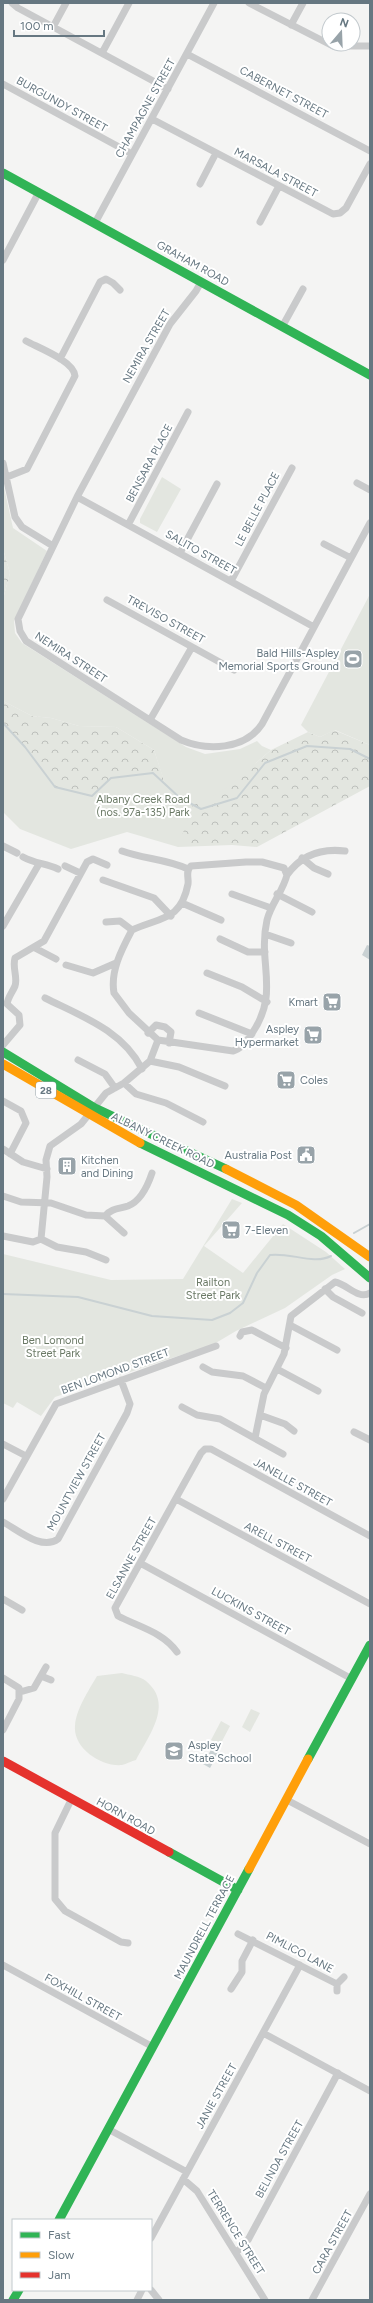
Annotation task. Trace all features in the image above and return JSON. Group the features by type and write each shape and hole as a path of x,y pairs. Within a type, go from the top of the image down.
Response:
{"main road":[{"name":"GRAHAM ROAD","path":"3,173 370,375"},
{"name":"ALBANY CREEK ROAD","path":"3,1052 95,1108 266,1188 313,1215 370,1257"},
{"name":"ALBANY CREEK ROAD","path":"3,1064 88,1116 129,1138 288,1215 321,1236 370,1278"},
{"name":"MAUNDRELL TERRACE","path":"60,2219 370,1645"},
{"name":"HORN ROAD","path":"3,1761 71,1800 238,1890"},
{"path":"14,2300 18,2291"},
{"path":"18,2300 22,2291"}],"street":[{"path":"12,3 18,8 168,89"},
{"path":"53,27 66,3"},
{"path":"102,53 129,3"},
{"name":"CHAMPAGNE STREET","path":"95,223 214,3"},
{"path":"249,3 333,46 370,46"},
{"path":"291,25 303,3"},
{"name":"CABERNET STREET","path":"187,54 370,151"},
{"name":"BURGUNDY STREET","path":"3,84 132,154"},
{"name":"MARSALA STREET","path":"152,119 326,211 337,214 344,211 349,205 370,164"},
{"path":"200,184 216,153"},
{"path":"260,222 278,186"},
{"path":"3,260 39,192"},
{"path":"60,359 100,282 106,279 120,290"},
{"name":"NEMIRA STREET","path":"201,282 196,291 170,324 77,497 53,546 18,620 20,631 26,640 182,740 195,746 209,747 232,744 246,739 259,728 370,523"},
{"path":"282,327 303,289"},
{"path":"7,477 27,469 30,465 74,380 75,372 73,367 26,341"},
{"name":"BENSARA PLACE","path":"128,525 188,412"},
{"path":"3,463 15,517 22,527 53,546"},
{"name":"LE BELLE PLACE","path":"231,581 292,468"},
{"path":"357,483 370,490"},
{"path":"180,553 217,484"},
{"name":"SALITO STREET","path":"77,497 314,627"},
{"path":"324,544 351,558"},
{"name":"TREVISO STREET","path":"107,600 234,670"},
{"path":"150,720 192,647"},
{"path":"3,846 39,864 50,865 58,869"},
{"path":"188,869 188,882 182,902 171,916 132,930 116,963 113,989 115,996 148,1033 158,1040 169,1043 233,1050 242,1046 252,1034 267,1002 268,991 265,934 271,908 287,875 302,858 321,851 345,850"},
{"path":"122,851 142,858 176,863 188,869"},
{"path":"302,858 314,868 328,874"},
{"path":"3,1045 20,1025 19,1015 5,1003 15,986 16,976 12,966 15,958 35,948 44,941 87,862 93,859 107,865"},
{"path":"188,869 199,864 218,865 262,862 284,868 287,875"},
{"path":"3,926 39,864"},
{"path":"65,866 80,873"},
{"path":"103,880 154,898 171,916"},
{"path":"232,894 271,908"},
{"path":"277,894 312,912"},
{"path":"182,902 221,920"},
{"path":"106,922 120,921 132,930"},
{"path":"265,934 291,943"},
{"path":"220,939 248,952 265,952"},
{"path":"35,948 56,959"},
{"path":"66,965 93,973 116,963"},
{"path":"207,972 242,987 267,1002"},
{"path":"45,998 80,1013 119,1039 132,1053 142,1069"},
{"path":"199,1013 252,1034"},
{"path":"148,1033 156,1025 164,1026 171,1032 169,1043"},
{"path":"41,1239 45,1203 47,1154 50,1146 81,1124 106,1093 142,1069 150,1061 158,1040"},
{"path":"78,1060 105,1074 115,1088"},
{"path":"150,1061 179,1067 225,1086"},
{"path":"124,1082 136,1094 166,1103 203,1122"},
{"path":"3,1101 21,1111 26,1123 10,1154"},
{"path":"3,1149 23,1162 47,1169"},
{"path":"105,1216 110,1211 134,1202 142,1195 152,1173"},
{"path":"3,1196 21,1202 51,1203 86,1215 105,1216 124,1233"},
{"path":"3,1236 33,1242 41,1239 58,1247 86,1252 106,1260"},
{"path":"255,1438 266,1388 277,1369 286,1348 291,1316 297,1309 324,1288 335,1282 359,1294 364,1295 370,1292"},
{"path":"324,1288 333,1297 362,1313"},
{"path":"290,1325 337,1350"},
{"path":"240,1336 242,1332 252,1330 286,1348"},
{"name":"BEN LOMOND STREET","path":"3,1499 56,1404 216,1346"},
{"path":"203,1367 212,1372 243,1376 266,1388"},
{"path":"277,1369 318,1391"},
{"name":"MOUNTVIEW STREET","path":"3,1522 44,1544 52,1544 58,1539 127,1413 130,1404 121,1380"},
{"path":"182,1407 197,1415 220,1419 284,1454"},
{"path":"260,1415 285,1424 294,1431"},
{"path":"354,1432 370,1440"},
{"path":"3,1444 26,1456"},
{"name":"ELSANNE STREET","path":"178,1652 169,1641 134,1622 118,1616 116,1613 117,1604 201,1453 205,1449"},
{"name":"JANELLE STREET","path":"205,1449 211,1449 370,1536"},
{"name":"ARELL STREET","path":"176,1499 370,1604"},
{"name":"LUCKINS STREET","path":"140,1563 352,1679"},
{"path":"3,1599 22,1610"},
{"path":"20,1692 34,1688 46,1667"},
{"path":"41,1676 51,1680"},
{"path":"3,1678 16,1685 20,1692 19,1700 3,1730"},
{"path":"71,1800 55,1833 56,1899 66,1911 121,1942 128,1943"},
{"path":"287,1800 370,1844"},
{"name":"PIMLICO LANE","path":"238,1934 253,1940 300,1965 337,1988 344,1977"},
{"name":"PIMLICO LANE","path":"232,1989 242,1972 242,1961 253,1940"},
{"name":"FOXHILL STREET","path":"3,1965 153,2047"},
{"name":"JANIE STREET","path":"152,2236 300,1965"},
{"path":"263,2033 370,2091"},
{"name":"BELINDA STREET","path":"236,2252 248,2240 338,2073"},
{"path":"108,2129 187,2172"},
{"name":"TERRENCE STREET","path":"183,2179 197,2192 266,2300"},
{"name":"CARA STREET","path":"312,2300 370,2194"},
{"path":"137,2300 142,2291"},
{"path":"152,2291 159,2300"}],"green space":[{"path":"162,477 181,489 157,532 140,523 140,519"},
{"name":"Albany Creek Road (nos. 97a-135) Park","path":"3,483 13,528 47,551 14,621 15,633 22,643 186,747 205,754 240,749 257,741 262,746 271,750 244,774 225,788 215,795 193,805 178,847 127,832 71,849 20,829 3,812 3,723 25,747 55,787 92,796 111,778 153,773 165,784 154,750 116,727 79,726 51,718 32,716 3,701 3,599 10,573 3,549"},
{"path":"3,549 10,573 3,599"},
{"name":"Bald Hills-Aspley Memorial Sports Ground","path":"370,594 370,745 335,730 320,737 308,732 301,725"},
{"name":"Albany Creek Road (nos. 97a-135) Park","path":"3,701 32,716 51,718 79,726 116,727 154,750 169,795 256,763 271,750 308,732 320,737 334,730 370,745 370,786 257,847 232,845 178,847 168,830 64,803 3,750"},
{"name":"Ben Lomond Street Park","path":"232,1199 242,1203 204,1246 243,1273 283,1224 326,1252 345,1269 332,1275 285,1308 236,1331 214,1344 55,1397 41,1416 17,1402 13,1408 3,1403 3,1254 111,1280 183,1279"},
{"path":"122,1673 144,1679 146,1681 154,1690 158,1700 159,1710 152,1730 136,1760 122,1765 114,1765 97,1759 83,1749 76,1734 75,1726 80,1706 97,1676"},
{"path":"251,1709 260,1713 250,1732 242,1727"},
{"path":"221,1721 230,1726 220,1745 211,1740"}],"shaded area":[{"path":"367,945 370,946 370,960 362,955"},
{"path":"212,1748 219,1752 210,1768 203,1764"}],"waterway":[{"path":"3,723 25,747 55,787 92,796 111,778 153,773 180,798 201,809 237,798 265,763 307,746 350,749 370,759"},
{"path":"354,1233 370,1224"},
{"path":"3,1294 78,1297 152,1316 212,1320 230,1313 243,1303 257,1273 270,1255 285,1255 309,1259 331,1256"}],"traffic: fast":[{"path":"3,173 370,375"},
{"path":"3,1052 95,1108 226,1169"},
{"path":"140,1143 288,1215 321,1236 370,1278"},
{"path":"308,1759 370,1645"},
{"path":"169,1852 238,1890"},
{"path":"60,2219 249,1869"},
{"path":"13,2300 18,2291"}],"traffic: slow":[{"path":"3,1064 140,1143"},
{"path":"226,1169 296,1205 370,1257"},
{"path":"249,1869 308,1759"}],"traffic: jam":[{"path":"3,1761 169,1852"}],"place":[{"name":"Bald Hills-Aspley Memorial Sports Ground","path":"353,659"},
{"name":"Kmart","path":"332,1002"},
{"name":"Aspley Hypermarket","path":"313,1035"},
{"name":"Coles","path":"286,1080"},
{"name":"Australia Post","path":"306,1155"},
{"name":"Kitchen and Dining","path":"67,1166"},
{"name":"7-Eleven","path":"231,1230"},
{"name":"Aspley State School","path":"174,1751"}],"park label":[{"name":"Railton Street Park","path":"213,1288"}]}
